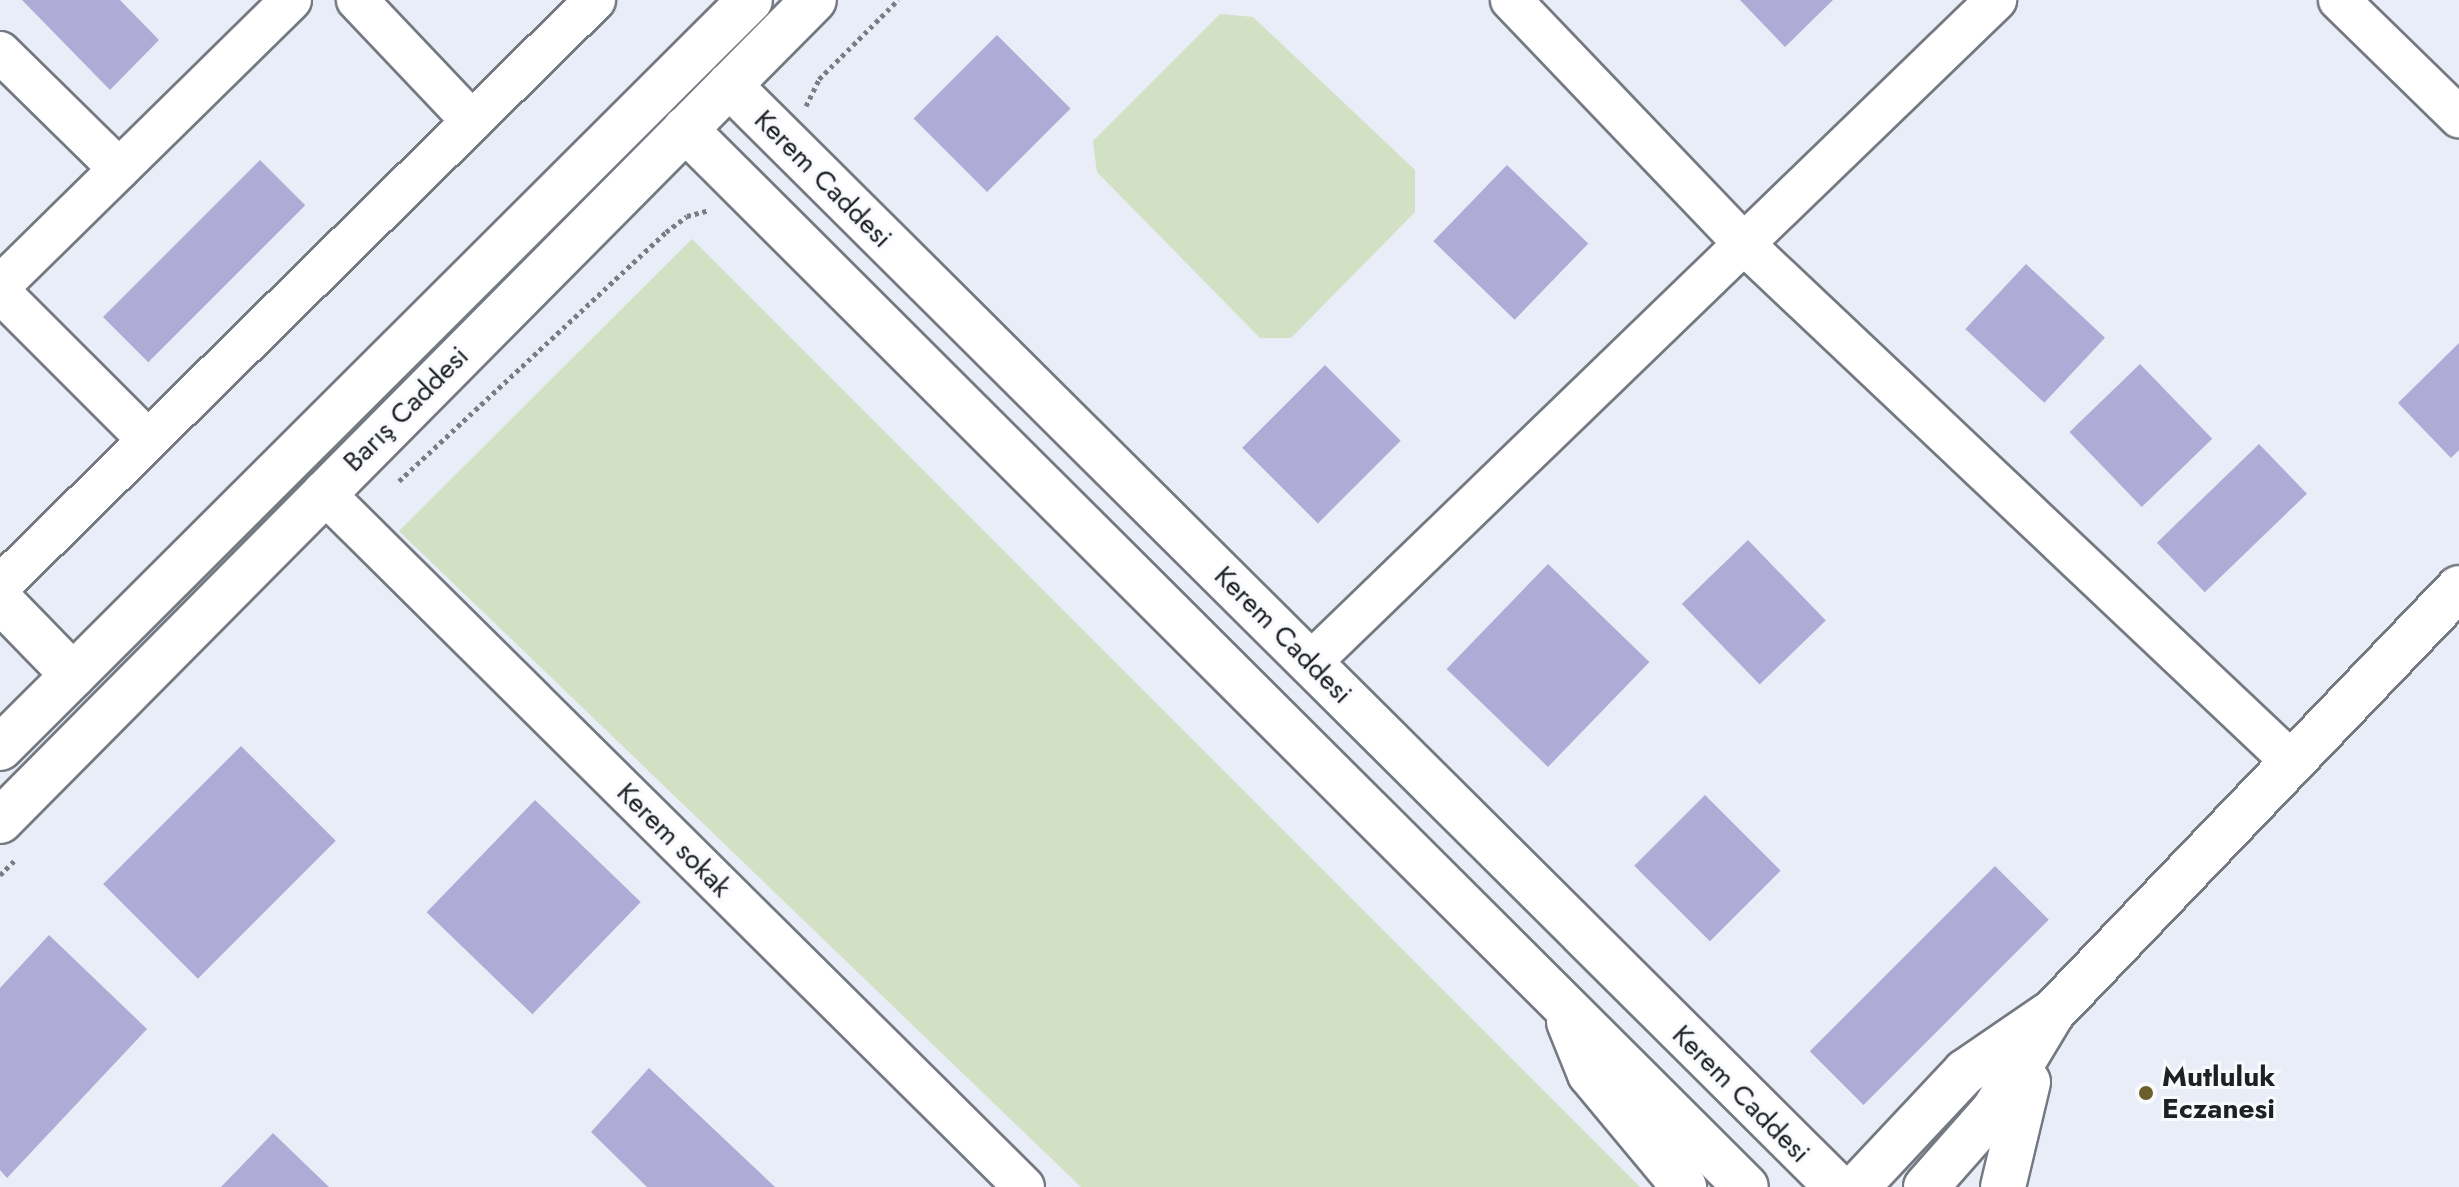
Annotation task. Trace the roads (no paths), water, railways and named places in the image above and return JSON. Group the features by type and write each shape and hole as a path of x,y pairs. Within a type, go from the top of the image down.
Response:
{"street":[{"path":"148,440 0,289 291,0"},
{"path":"357,0 472,121"},
{"path":"0,586 595,0"},
{"name":"Barış Caddesi","path":"0,748 750,0"},
{"name":"Barış Caddesi","path":"0,821 814,0"},
{"path":"1511,0 1745,245 2294,764"},
{"path":"1311,662 1996,0"},
{"path":"2339,0 2459,117"},
{"path":"0,52 119,169"},
{"name":"Kerem Caddesi","path":"729,85 1837,1187"},
{"path":"685,129 1746,1187"},
{"name":"Kerem sokak","path":"323,492 1024,1187"},
{"path":"1857,1187 1965,1072 2053,1012 2294,764 2459,588"},
{"path":"0,600 73,675"},
{"path":"1563,1004 1590,1074 1684,1187"},
{"path":"1926,1187 1994,1110 2053,1012"},
{"path":"2003,1187 2018,1109 2053,1012"}],"place":[{"name":"Mutluluk Eczanesi","path":"2146,1093"}]}
